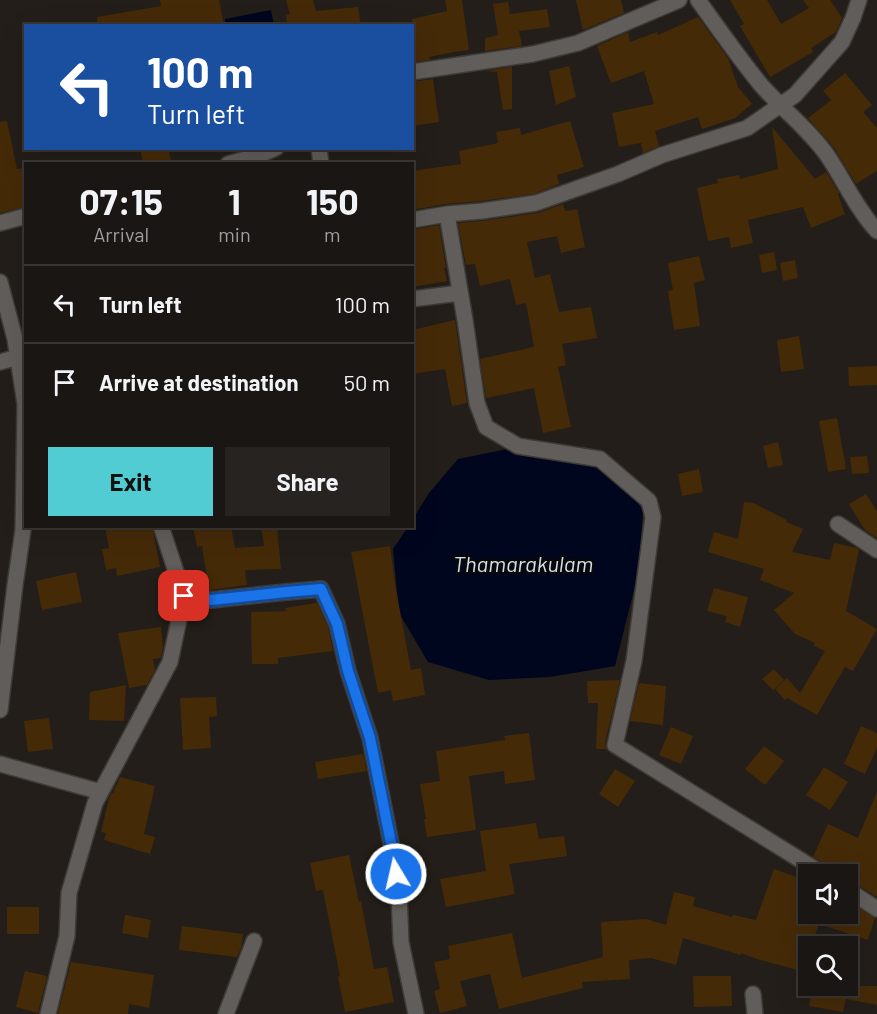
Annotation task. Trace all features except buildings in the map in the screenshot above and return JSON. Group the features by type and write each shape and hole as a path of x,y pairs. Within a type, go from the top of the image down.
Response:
{"street":[{"path":"414,72 533,54 578,43 679,0"},
{"path":"698,0 761,84 796,119 826,154 865,218 877,231"},
{"path":"414,220 536,203 618,174 662,155 747,128 795,95 842,42 859,0"},
{"path":"235,162 271,150"},
{"path":"447,214 477,403 486,427 518,446 600,459 648,501 653,517 634,661 615,745 807,864"},
{"path":"0,223 24,217"},
{"path":"0,282 20,338 18,357 24,397"},
{"path":"414,299 460,292"},
{"path":"0,362 18,357"},
{"path":"0,710 23,530 24,467"},
{"path":"838,524 877,550"},
{"path":"48,1014 67,936 69,893 95,803 170,662 184,596 162,528"},
{"path":"184,596 211,600 321,589 337,624 348,671 370,738 393,853 399,895 401,942 416,1014"},
{"path":"0,764 101,792"},
{"path":"858,897 877,909"},
{"path":"226,1014 254,941"},
{"path":"753,994 755,1014"}],"water":[{"path":"271,10 274,24 226,24 225,19"},
{"name":"Thamarakulam","path":"517,447 583,452 624,477 643,511 638,574 615,666 550,677 489,680 428,662 399,613 393,549 407,528 414,528 414,517 429,493 458,459"}],"route":[{"path":"184,596 211,600 321,589 337,624 348,671 370,738 396,874"}]}
